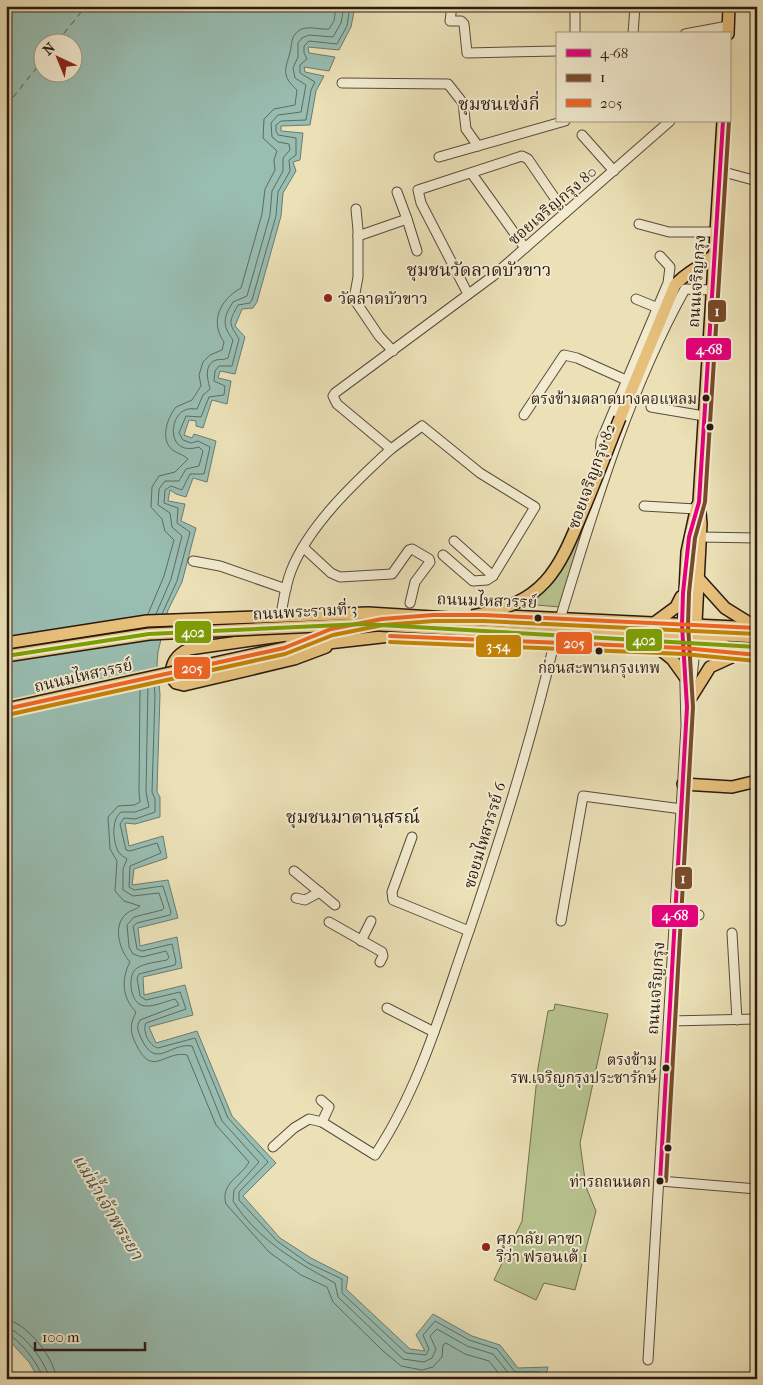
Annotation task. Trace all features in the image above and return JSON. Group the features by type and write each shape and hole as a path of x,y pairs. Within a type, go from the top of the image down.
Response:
{"main road":[{"path":"728,30 729,6"},
{"name":"ถนนเจริญกรุง","path":"690,648 682,625 683,593 687,552 697,506 723,122"},
{"path":"456,619 504,608 537,590 550,577 568,548 675,285 684,274 704,265 714,255"},
{"name":"ถนนเจริญกรุง","path":"690,648 694,625 700,537 697,506"},
{"path":"697,578 725,608 757,628"},
{"path":"652,624 676,607 683,593"},
{"name":"ถนนพระรามที่ 3","path":"6,643 147,621 368,613 757,637"},
{"name":"ถนนมไหสวรรย์","path":"284,648 326,631 367,622 420,615 484,615 694,625"},
{"name":"ถนนพระรามที่ 3","path":"6,656 149,634 346,624 757,647"},
{"path":"694,625 757,628"},
{"path":"326,631 277,635 189,649 176,658 171,667 171,678 176,683 184,686 294,659 318,652 337,642"},
{"name":"ถนนมไหสวรรย์","path":"6,709 284,648 401,635 554,644 690,648"},
{"path":"724,645 757,655"},
{"path":"657,647 672,659 685,677"},
{"path":"690,648 757,655"},
{"path":"688,703 710,667 740,654"},
{"path":"683,784 732,787 756,782"}],"street":[{"path":"452,6 450,22 461,21 464,24 467,53 556,51"},
{"path":"574,6 575,32"},
{"path":"633,32 635,6"},
{"path":"743,6 757,7"},
{"path":"706,32 728,30"},
{"path":"342,83 448,84 464,103 466,129 478,146"},
{"path":"439,157 562,122"},
{"name":"ซอยเจริญกรุง 80","path":"391,449 337,404 334,396 525,248 669,122"},
{"path":"582,135 614,171"},
{"path":"468,294 421,203 418,190 472,174 522,156 528,159 566,213"},
{"path":"720,171 757,181"},
{"path":"472,174 525,248"},
{"path":"397,192 417,251"},
{"path":"356,209 358,278 354,298 380,336 393,351"},
{"path":"358,236 407,219"},
{"path":"639,224 669,232 715,232"},
{"path":"610,465 604,462 599,451 626,380 668,283 670,267 660,256"},
{"name":"ซอยเจริญกรุง 82","path":"560,619 610,465 648,365 685,289 712,290"},
{"path":"636,299 658,308"},
{"path":"524,415 564,355 577,358 626,380"},
{"path":"651,407 704,416"},
{"path":"277,635 290,572 330,510 391,449 422,426 482,474 535,507 493,576 488,580 473,581 442,554"},
{"path":"644,506 697,506"},
{"path":"700,537 755,538"},
{"path":"454,541 493,576"},
{"path":"304,548 331,573 340,577 392,574 411,549 427,558 430,562 416,582 410,603"},
{"path":"193,561 220,566 286,589"},
{"name":"ซอยมไหสวรรย์ 6","path":"322,1122 366,1152 375,1155 422,1066 470,930 530,740 554,644"},
{"name":"ถนนเจริญกรุง","path":"688,703 685,677 690,648"},
{"name":"ถนนเจริญกรุง","path":"648,1360 670,1021 690,648"},
{"path":"561,921 583,796 682,809"},
{"path":"412,837 392,892 393,900 470,930"},
{"path":"294,871 335,904"},
{"path":"296,898 305,900 320,892"},
{"path":"676,913 699,915"},
{"path":"361,940 371,921"},
{"path":"328,922 382,952 383,956 380,962"},
{"path":"732,933 737,1020"},
{"path":"387,1008 434,1032"},
{"path":"670,1021 757,1019"},
{"path":"273,1147 303,1122 309,1119 322,1122 329,1107 322,1100"},
{"path":"660,1181 757,1189"}],"green space":[{"path":"606,466 560,607 525,604 530,589 548,577"},
{"path":"555,1004 608,1014 580,1143 586,1187 596,1211 575,1290 544,1283 536,1300 494,1280 522,1221 538,1068 548,1011 554,1010"}],"water":[{"name":"แม่น้ำเจ้าพระยา","path":"6,6 355,6 351,27 339,50 308,47 309,53 335,57 329,71 304,67 305,72 324,76 316,91 310,125 281,126 281,131 303,133 300,160 293,162 296,171 283,193 281,216 257,302 253,308 242,309 235,326 245,337 235,374 220,371 218,378 231,381 227,404 212,400 203,428 196,426 196,421 189,420 184,435 192,438 194,434 216,441 207,482 193,478 186,497 170,490 168,501 185,504 181,521 196,528 182,582 168,610 158,652 157,664 160,694 157,792 160,797 160,817 135,824 125,823 129,846 163,836 167,858 134,869 132,885 168,880 178,918 138,928 140,946 177,937 182,968 143,977 144,995 185,985 193,1015 149,1027 156,1043 197,1031 232,1116 276,1163 243,1196 280,1238 311,1258 348,1277 346,1289 410,1349 425,1351 416,1335 433,1314 472,1336 500,1345 518,1368 548,1367 545,1379 39,1379 29,1362 6,1337"}],"pier":[{"path":"160,666 161,684 6,718 6,700"}],"ferry route":[{"path":"65,32 86,6"},
{"path":"6,106 32,74"}],"transit line":[{"name":"4-68","path":"660,1181 687,707 682,625 683,593 689,537 699,502 723,122"},
{"name":"1","path":"666,1181 693,707 688,625 689,593 695,538 705,502 729,122"},
{"name":"205","path":"6,709 284,648 331,629 382,619 433,615 484,615 757,628"},
{"name":"3-54","path":"7,715 285,654 333,635 383,625 434,621 484,621 757,634"},
{"name":"402","path":"6,656 149,634 363,624 757,647"},
{"name":"205","path":"390,636 684,648 757,655"},
{"name":"3-54","path":"390,642 684,654 756,661"}],"place":[{"name":"วัดลาดบัวขาว","path":"328,298"},
{"name":"ตรงข้ามตลาดบางคอแหลม","path":"706,398"},
{"name":"ก่อนสะพานกรุงเทพ","path":"599,651"},
{"name":"ตรงข้าม รพ.เจริญกรุงประชารักษ์","path":"666,1068"},
{"name":"ท่ารถถนนตก","path":"660,1181"},
{"name":"ศุภาลัย คาซา ริว่า ฟรอนเต้ 1","path":"486,1247"}],"district":[{"name":"ชุมชนเซ่งกี่","path":"499,104"},
{"name":"ชุมชนวัดลาดบัวขาว","path":"479,270"},
{"name":"ชุมชนมาตานุสรณ์","path":"353,817"}]}
